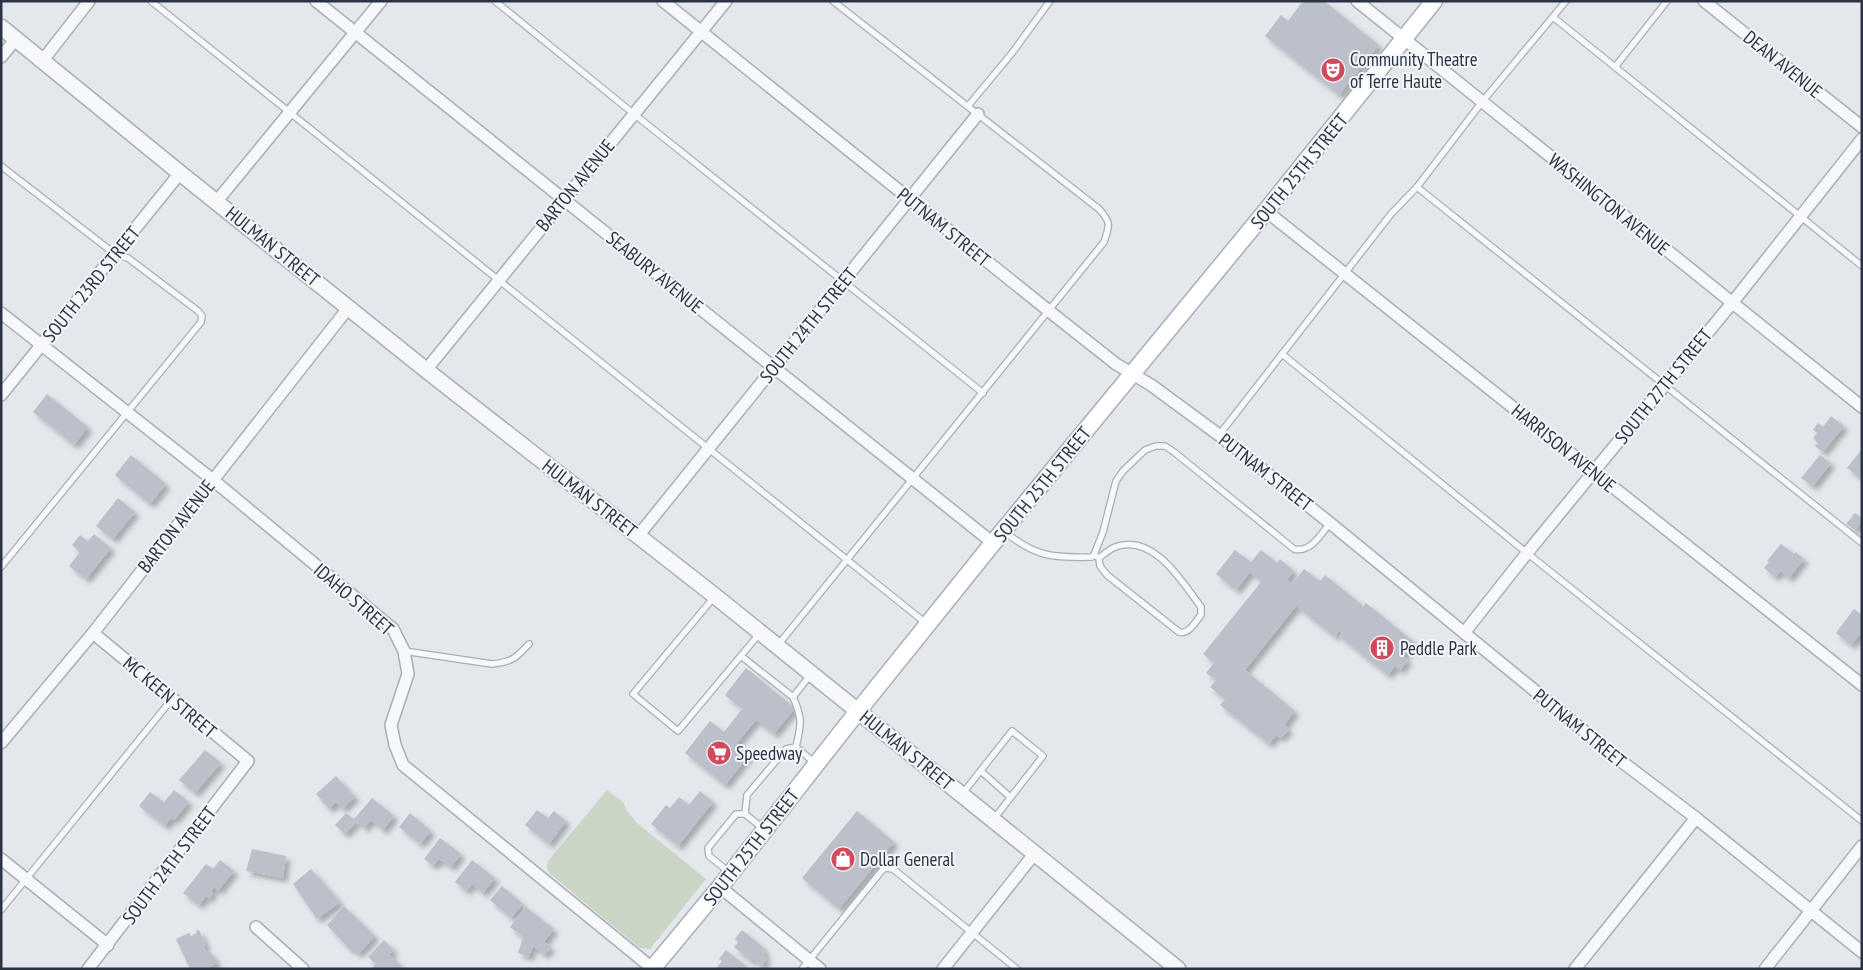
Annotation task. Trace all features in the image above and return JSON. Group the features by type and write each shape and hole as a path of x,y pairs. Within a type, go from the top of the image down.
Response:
{"main road":[{"name":"SOUTH 25TH STREET","path":"652,968 720,887 998,537 1266,211 1434,1"}],"street":[{"path":"43,60 89,1"},
{"name":"SEABURY AVENUE","path":"316,1 912,479 998,537"},
{"path":"217,201 381,1"},
{"name":"PUTNAM STREET","path":"663,1 1049,311 1131,374 1151,385 1219,435 1330,523 1617,758 1696,818 1862,952"},
{"name":"BARTON AVENUE","path":"426,370 726,1"},
{"name":"WASHINGTON AVENUE","path":"1357,1 1862,407"},
{"name":"DEAN AVENUE","path":"1704,1 1862,127"},
{"name":"HULMAN STREET","path":"1,27 426,370 715,596 1178,969"},
{"path":"1,57 16,39"},
{"name":"SOUTH 24TH STREET","path":"638,536 978,114"},
{"name":"SOUTH 27TH STREET","path":"1464,633 1526,553 1732,303 1862,139"},
{"name":"SOUTH 23RD STREET","path":"1,395 180,173"},
{"name":"HARRISON AVENUE","path":"1266,211 1862,685"},
{"name":"BARTON AVENUE","path":"1,744 92,633 349,307"},
{"name":"IDAHO STREET","path":"1,312 213,480 393,629 404,651 408,674 391,725 395,745 403,764 652,968"},
{"name":"MC KEEN STREET","path":"92,633 248,762"},
{"name":"SOUTH 24TH STREET","path":"88,969 248,762"},
{"path":"1576,969 1696,818"},
{"path":"1765,969 1862,846"},
{"path":"943,969 1035,853"},
{"path":"1,859 108,945"},
{"path":"720,887 806,964 820,969"},
{"path":"256,927 303,969"}],"lane":[{"path":"151,1 928,624"},
{"path":"495,1 983,393"},
{"path":"777,646 1104,242 1109,229 1108,219 1099,209 833,1"},
{"path":"968,106 1024,38 1050,1"},
{"path":"1219,435 1391,214 1417,187 1482,102 1566,1"},
{"path":"1615,67 1667,1"},
{"path":"1553,17 1862,266"},
{"path":"1,166 115,254 128,258 202,316 201,322 1,567"},
{"path":"1417,187 1862,543"},
{"path":"1282,354 1526,553 1862,821"},
{"path":"998,537 1057,558 1097,557 1116,547 1123,546 1145,548 1158,555 1168,564 1200,607 1201,615 1187,632 1183,634 1107,575 1100,566 1097,557 1116,481 1122,470 1145,450 1156,446 1165,446 1294,549 1309,548 1330,523"},
{"path":"715,596 633,694 678,731 760,633"},
{"path":"404,651 492,664 506,663 516,658 529,644"},
{"path":"741,656 793,697 800,714 796,748"},
{"path":"793,697 811,674"},
{"path":"1,910 172,699"},
{"path":"962,794 1012,731 1043,756 994,820"},
{"path":"745,814 747,795 786,750 796,748 816,764"},
{"path":"981,771 1010,797"},
{"path":"730,873 709,856 708,848 736,814 745,814 765,829"},
{"path":"806,964 884,868 893,869 1016,969"}],"green space":[{"path":"607,790 623,802 627,811 637,823 706,879 650,949 640,948 549,873 547,867 548,861"}],"building":[{"name":"Community Theatre of Terre Haute","path":"1303,1 1324,1 1379,45 1339,95 1265,36 1281,15 1288,21"},
{"path":"47,394 88,427 74,445 33,412"},
{"path":"1831,416 1844,426 1823,452 1815,446 1818,443 1813,438 1817,433 1813,430 1818,423 1823,427"},
{"path":"1862,449 1862,479 1847,468"},
{"path":"131,455 166,484 150,504 115,475"},
{"path":"1820,455 1831,463 1813,486 1801,478"},
{"path":"118,498 135,512 113,539 96,526"},
{"path":"1855,513 1862,518 1862,521 1855,530 1846,524"},
{"path":"94,534 111,548 86,579 69,566 80,552 72,545 80,535 88,541"},
{"path":"1781,544 1804,559 1789,578 1780,571 1775,577 1764,568 1769,562 1767,561"},
{"name":"Peddle Park","path":"1235,550 1251,562 1261,550 1277,563 1280,559 1294,571 1287,580 1292,584 1304,569 1320,581 1325,575 1361,604 1358,607 1361,609 1366,603 1414,642 1403,656 1408,660 1400,670 1395,666 1388,675 1339,636 1342,633 1339,631 1335,637 1296,606 1245,670 1295,711 1284,725 1289,729 1281,738 1276,735 1269,744 1220,705 1225,699 1210,687 1216,680 1206,673 1214,663 1203,654 1261,582 1250,572 1236,590 1216,574"},
{"path":"1854,609 1862,615 1862,632 1851,645 1836,633"},
{"path":"746,668 795,708 774,734 756,720 737,743 750,754 725,785 685,753 710,721 724,732 742,709 725,695"},
{"path":"205,750 221,763 195,793 179,780"},
{"path":"336,776 355,797 342,809 336,802 329,809 316,794"},
{"path":"174,790 189,802 174,820 171,818 165,826 139,806 150,792 164,802"},
{"path":"700,791 713,802 678,846 651,824 666,805 670,808 679,797 689,805"},
{"path":"372,798 394,816 383,830 371,820 364,828 357,821 345,834 335,825 346,813 354,819"},
{"path":"537,810 548,818 554,811 566,821 549,844 525,825"},
{"path":"857,811 894,842 839,909 802,878"},
{"path":"410,813 431,831 420,844 399,827"},
{"path":"440,838 461,854 451,867 439,859 433,866 424,859"},
{"path":"252,849 286,856 283,878 246,871"},
{"path":"220,860 234,871 218,891 214,887 209,899 206,896 199,905 183,893 206,864 213,869"},
{"path":"472,860 495,878 483,893 472,884 466,891 455,882"},
{"path":"311,869 340,902 317,919 293,884"},
{"path":"502,886 523,904 511,918 490,900"},
{"path":"344,906 375,936 358,954 352,948 350,950 327,925"},
{"path":"526,907 554,929 544,942 551,947 544,955 533,946 529,957 518,953 523,937 510,927"},
{"path":"199,930 206,945 203,946 207,953 210,951 217,963 206,969 190,969 176,939 189,933 191,936"},
{"path":"742,930 764,948 762,950 766,953 763,956 767,959 761,966 753,959 751,961 734,947 738,942 735,939"},
{"path":"384,940 394,950 389,954 404,969 371,969 376,964 368,957"},
{"path":"726,950 745,965 741,969 719,969 717,967 722,961 719,959"}],"place":[{"name":"Community Theatre of Terre Haute","path":"1333,70"},
{"name":"Peddle Park","path":"1382,648"},
{"name":"Speedway","path":"719,753"},
{"name":"Dollar General","path":"843,859"}]}
